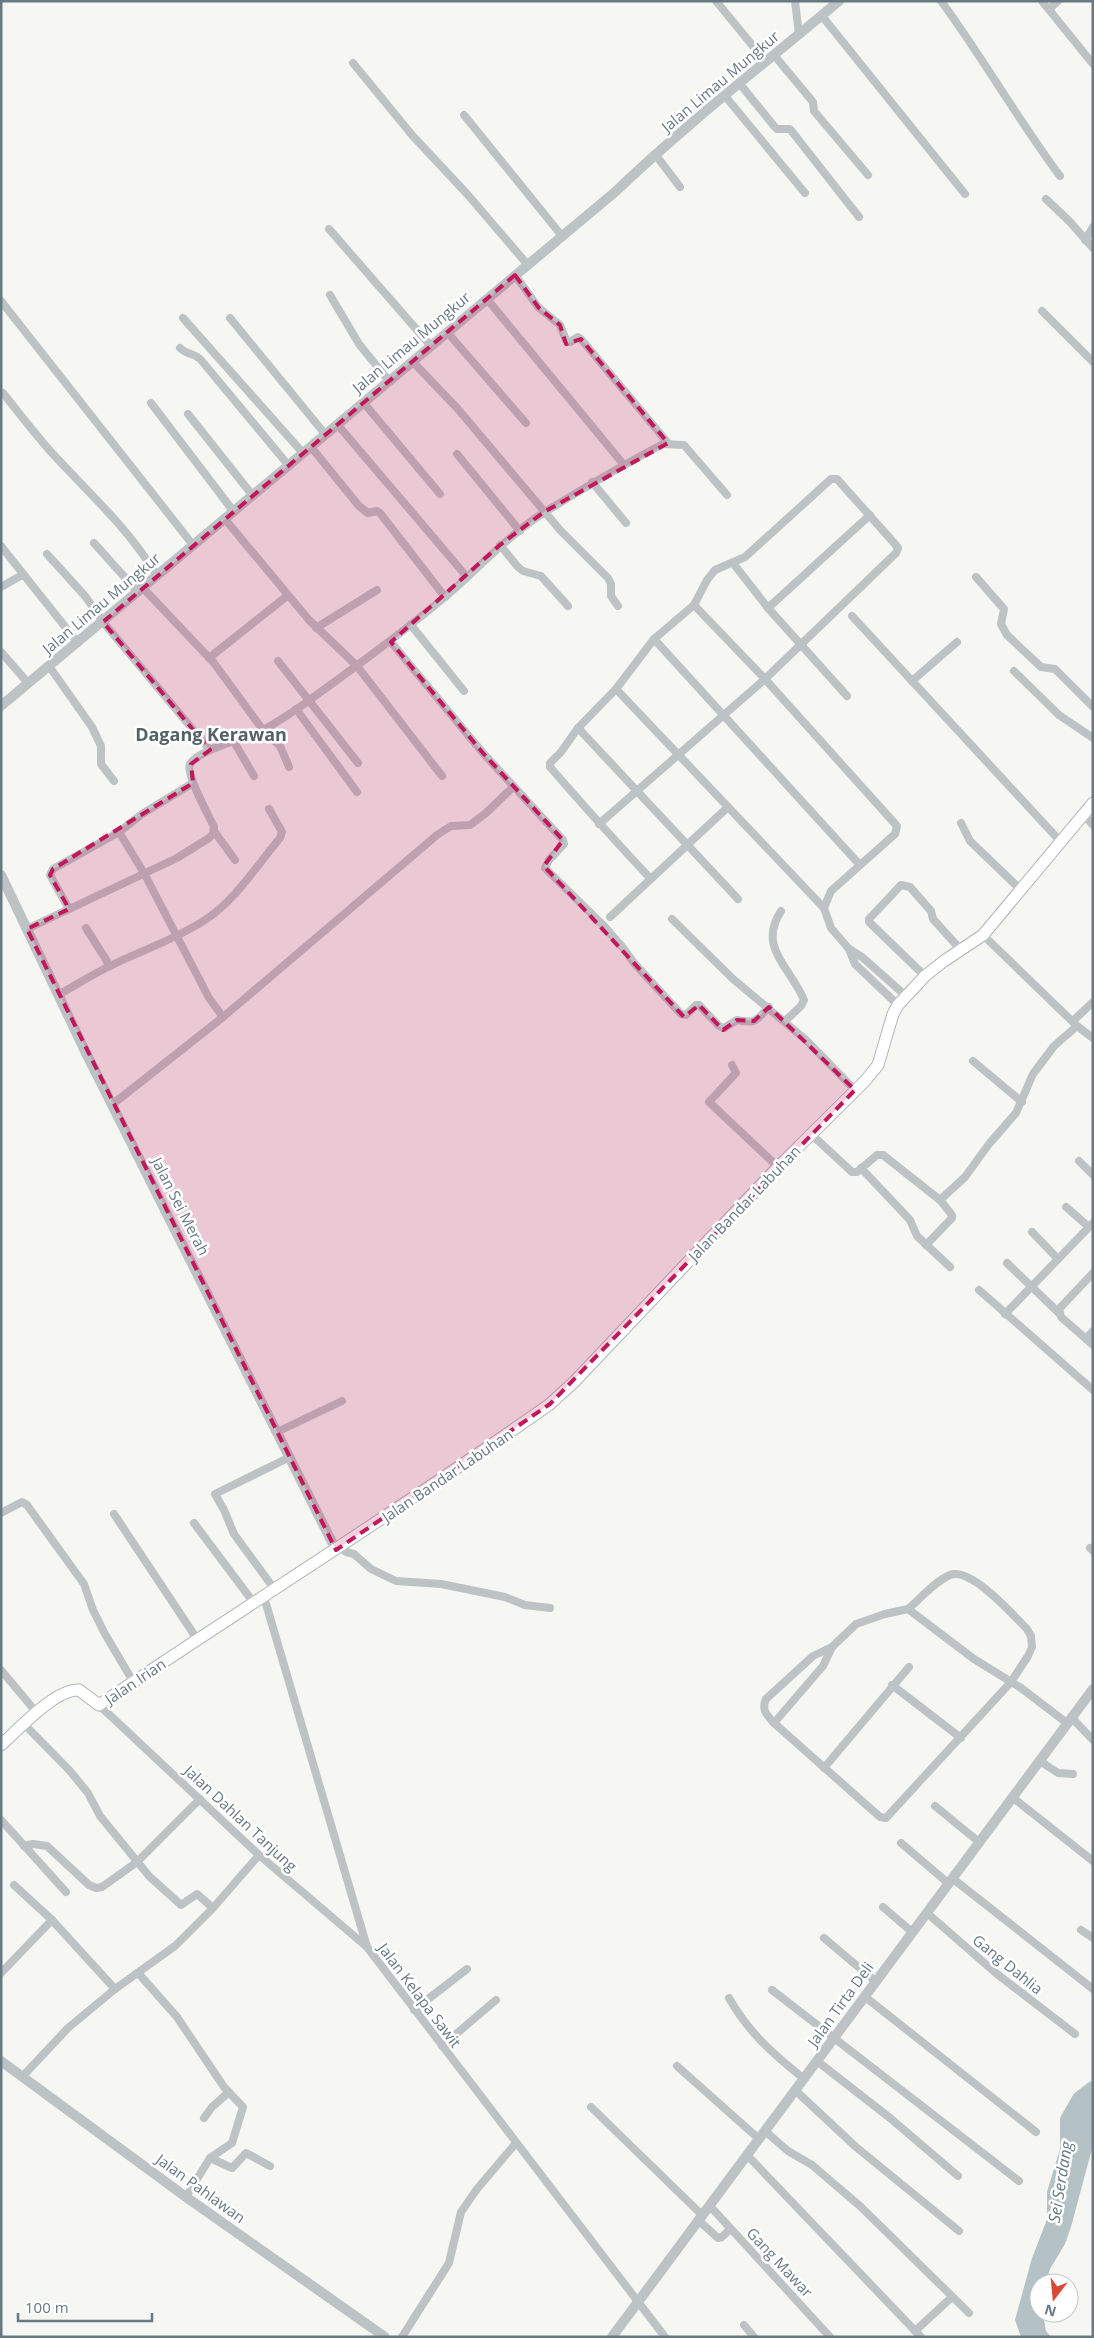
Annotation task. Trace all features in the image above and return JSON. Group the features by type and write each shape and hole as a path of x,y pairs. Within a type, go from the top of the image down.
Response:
{"main road":[{"name":"Jalan Bandar Labuhan","path":"269,1593 550,1404 575,1381 878,1065 893,1014 902,1000 925,976 984,935 1020,889 1093,803"},
{"name":"Jalan Irian","path":"1,1745 37,1712 60,1696 73,1690 84,1692 100,1705 269,1593"}],"street":[{"path":"716,1 812,102 814,111 868,175"},
{"path":"795,1 798,35"},
{"name":"Jalan Limau Mungkur","path":"1,706 104,622 224,518 234,512 413,362 527,264 615,192 655,154 839,1"},
{"path":"941,1 974,46 1033,140 1060,176"},
{"path":"1042,1 1093,64"},
{"path":"1048,9 1058,1"},
{"path":"822,16 965,194"},
{"path":"352,63 412,135 468,195 527,264"},
{"path":"740,84 777,129 790,129 859,217"},
{"path":"725,96 805,193"},
{"path":"464,115 562,236"},
{"path":"655,154 680,187"},
{"path":"1046,199 1093,248"},
{"path":"1085,240 1093,227"},
{"path":"329,229 431,346"},
{"path":"515,275 538,307 560,325 566,340 570,342 578,337 581,339 668,443"},
{"path":"330,295 359,344 389,381"},
{"path":"487,299 624,464"},
{"path":"1,301 193,545"},
{"path":"1042,311 1093,362"},
{"path":"183,318 360,506 368,513 377,511 380,513 445,597"},
{"path":"230,318 325,434"},
{"path":"448,332 526,423"},
{"path":"180,348 185,353 196,356 201,360 289,466"},
{"path":"413,362 457,408 579,551 608,578 611,596 618,606"},
{"path":"3,393 51,452 121,528 148,561 157,576"},
{"path":"363,402 440,494"},
{"path":"151,403 234,512"},
{"path":"188,414 253,496"},
{"path":"337,424 467,577"},
{"path":"236,860 214,831 214,827 193,783 189,770 191,764 210,750 263,730 296,709 391,642 445,597 500,545 544,512 564,502 592,482 663,444 684,445 727,495"},
{"path":"457,454 520,531"},
{"path":"599,824 765,679 896,553 897,546 834,478 745,556 715,570 707,580 694,605 654,639 616,689 578,728 561,752 550,763 550,767 599,824 650,878"},
{"path":"592,482 626,523"},
{"path":"768,608 870,515"},
{"path":"224,518 287,596 316,628 357,666 442,776"},
{"path":"94,544 210,658 263,730 280,746 289,766"},
{"path":"500,545 518,567 523,571 541,576 568,606"},
{"path":"1,546 12,558 22,575 78,643"},
{"path":"47,554 85,596 104,622 210,750"},
{"path":"733,563 768,608 848,696"},
{"path":"1,587 22,575"},
{"path":"976,577 1004,609 1001,624 1007,635 1041,667 1055,669 1093,707"},
{"path":"316,628 377,590"},
{"path":"210,658 287,596"},
{"path":"694,605 765,679 897,826 895,834 827,894 824,908"},
{"path":"852,616 1060,841"},
{"path":"411,625 464,691"},
{"path":"654,639 723,717 859,864"},
{"path":"391,642 512,787 544,816 563,840 564,844 549,860 545,868 619,943 634,964 681,1014 686,1014 696,1005 699,1005 719,1026 724,1028 737,1020 749,1023 754,1021 769,1007"},
{"path":"912,681 957,642"},
{"path":"1,652 28,683"},
{"path":"278,661 358,763"},
{"path":"49,666 92,727 101,746 101,764 114,780"},
{"path":"1014,671 1059,715 1093,738"},
{"path":"616,689 824,908 831,928 849,949 862,957 902,1000"},
{"path":"296,709 357,792"},
{"path":"578,728 738,899"},
{"path":"234,742 254,776"},
{"path":"69,909 50,872 119,832 142,814 193,783"},
{"path":"112,1104 223,1017 437,835 451,826 470,825 486,813 512,787"},
{"path":"610,917 728,807"},
{"path":"58,995 110,966 206,920 241,887 280,838 282,832 269,809"},
{"path":"1084,815 1093,825"},
{"path":"961,823 970,841 1020,889"},
{"path":"27,929 177,858 209,838 214,831"},
{"path":"119,832 144,873 175,936 209,998 223,1017"},
{"name":"Jalan Sei Merah","path":"1,875 112,1104 277,1432 338,1548"},
{"path":"925,976 869,922 869,919 901,886 910,887 931,911 933,919 961,950"},
{"path":"781,911 773,925 772,944 804,1000 801,1006 785,1021"},
{"path":"672,919 733,979 785,1021 855,1090"},
{"path":"86,928 110,966"},
{"path":"984,935 1075,1024 1093,1038"},
{"path":"940,1200 964,1177 1016,1113 1034,1074 1054,1046 1093,1002"},
{"path":"973,1061 1022,1102"},
{"path":"732,1065 736,1073 709,1102 778,1168"},
{"path":"811,1134 849,1170 857,1172 876,1155 883,1155 940,1200 952,1215 952,1218 926,1245"},
{"path":"1079,1160 1093,1175"},
{"path":"861,1168 910,1220 918,1236 926,1245 950,1267"},
{"path":"1005,1314 1091,1225 1066,1206"},
{"path":"1032,1232 1058,1259"},
{"path":"1007,1263 1093,1345"},
{"path":"1059,1313 1059,1309 1093,1273"},
{"path":"978,1290 1093,1390"},
{"path":"1086,1339 1093,1331"},
{"path":"277,1432 342,1401"},
{"name":"Jalan Kelapa Sawit","path":"290,1457 215,1494 234,1534 269,1593 367,1947 665,2337"},
{"path":"1,1513 22,1502 27,1504 84,1584 92,1610 134,1683"},
{"path":"114,1514 198,1639"},
{"path":"194,1523 254,1603"},
{"path":"338,1548 356,1555 371,1569 396,1581 441,1584 505,1597 526,1605 550,1608"},
{"path":"958,1574 972,1579 1027,1628 1031,1636 1032,1647 1011,1682 886,1818 880,1817 774,1723 764,1708 766,1699 813,1656 832,1647 856,1624 885,1614 908,1609 939,1581 958,1574"},
{"path":"908,1609 974,1659 1069,1720 1093,1740"},
{"path":"774,1723 823,1666 832,1647"},
{"path":"824,1768 892,1685 909,1668"},
{"path":"1,1670 37,1712"},
{"path":"892,1685 960,1738"},
{"name":"Jalan Tirta Deli","path":"612,2337 1093,1689"},
{"name":"Jalan Dahlan Tanjung","path":"100,1705 259,1856 367,1947"},
{"path":"24,1724 76,1778 88,1793 100,1816 149,1876 181,1905 197,1894 213,1908"},
{"path":"1040,1761 1058,1773 1073,1774"},
{"path":"1012,1797 1093,1860"},
{"path":"24,1846 34,1844 47,1846 89,1886 96,1888 109,1883 137,1862 200,1799"},
{"path":"935,1806 979,1842"},
{"path":"1,1820 66,1892"},
{"path":"900,1843 1093,1989"},
{"path":"22,2076 58,2037 114,1989 139,1974 175,1946 213,1908 259,1856"},
{"path":"14,1885 52,1920 114,1989"},
{"path":"883,1907 912,1932"},
{"name":"Gang Dahlia","path":"926,1913 997,1974 1074,2034"},
{"path":"1,1973 52,1920"},
{"path":"1081,1930 1093,1938"},
{"path":"824,1938 876,1981"},
{"path":"414,2010 467,1969"},
{"path":"139,1974 178,2017 215,2075 243,2108 232,2143 210,2158 186,2197"},
{"path":"772,1990 1019,2180"},
{"path":"864,1996 1036,2132"},
{"path":"729,1998 743,2022 760,2041 803,2078"},
{"path":"442,2046 496,2000"},
{"name":"Jalan Pahlawan","path":"1,2061 186,2197 385,2337"},
{"path":"817,2061 890,2118 958,2176"},
{"path":"677,2066 762,2135 812,2165 860,2206 969,2313"},
{"path":"795,2090 856,2147 960,2231"},
{"path":"204,2118 212,2107 229,2092"},
{"path":"591,2107 700,2217 718,2238 722,2237 730,2229"},
{"path":"402,2337 449,2263 461,2212 477,2189 516,2143"},
{"path":"210,2158 232,2168 246,2153 270,2166"},
{"path":"747,2155 918,2334 952,2297"},
{"name":"Gang Mawar","path":"710,2206 830,2337"},
{"path":"744,2325 754,2337"}],"highlighted area":[{"path":"515,275 539,308 560,325 566,344 581,339 668,443 544,512 500,545 391,642 483,753 563,840 544,866 684,1017 699,1005 723,1030 737,1020 754,1021 769,1007 855,1090 550,1404 336,1550 27,929 69,909 50,875 53,869 193,783 191,764 210,750 103,622"}],"shaded area":[{"path":"1093,2094 1093,2145 1065,2244 1049,2273 1029,2273 1029,2323 1045,2323 1046,2331 1051,2337 1021,2337 1015,2320 1032,2258 1053,2204 1067,2183 1062,2148 1074,2118"}],"waterway":[{"name":"Sei Serdang","path":"1055,2222 1055,2193 1068,2150 1068,2120 1080,2099 1093,2089"}],"district":[{"name":"Dagang Kerawan","path":"211,734"}]}
